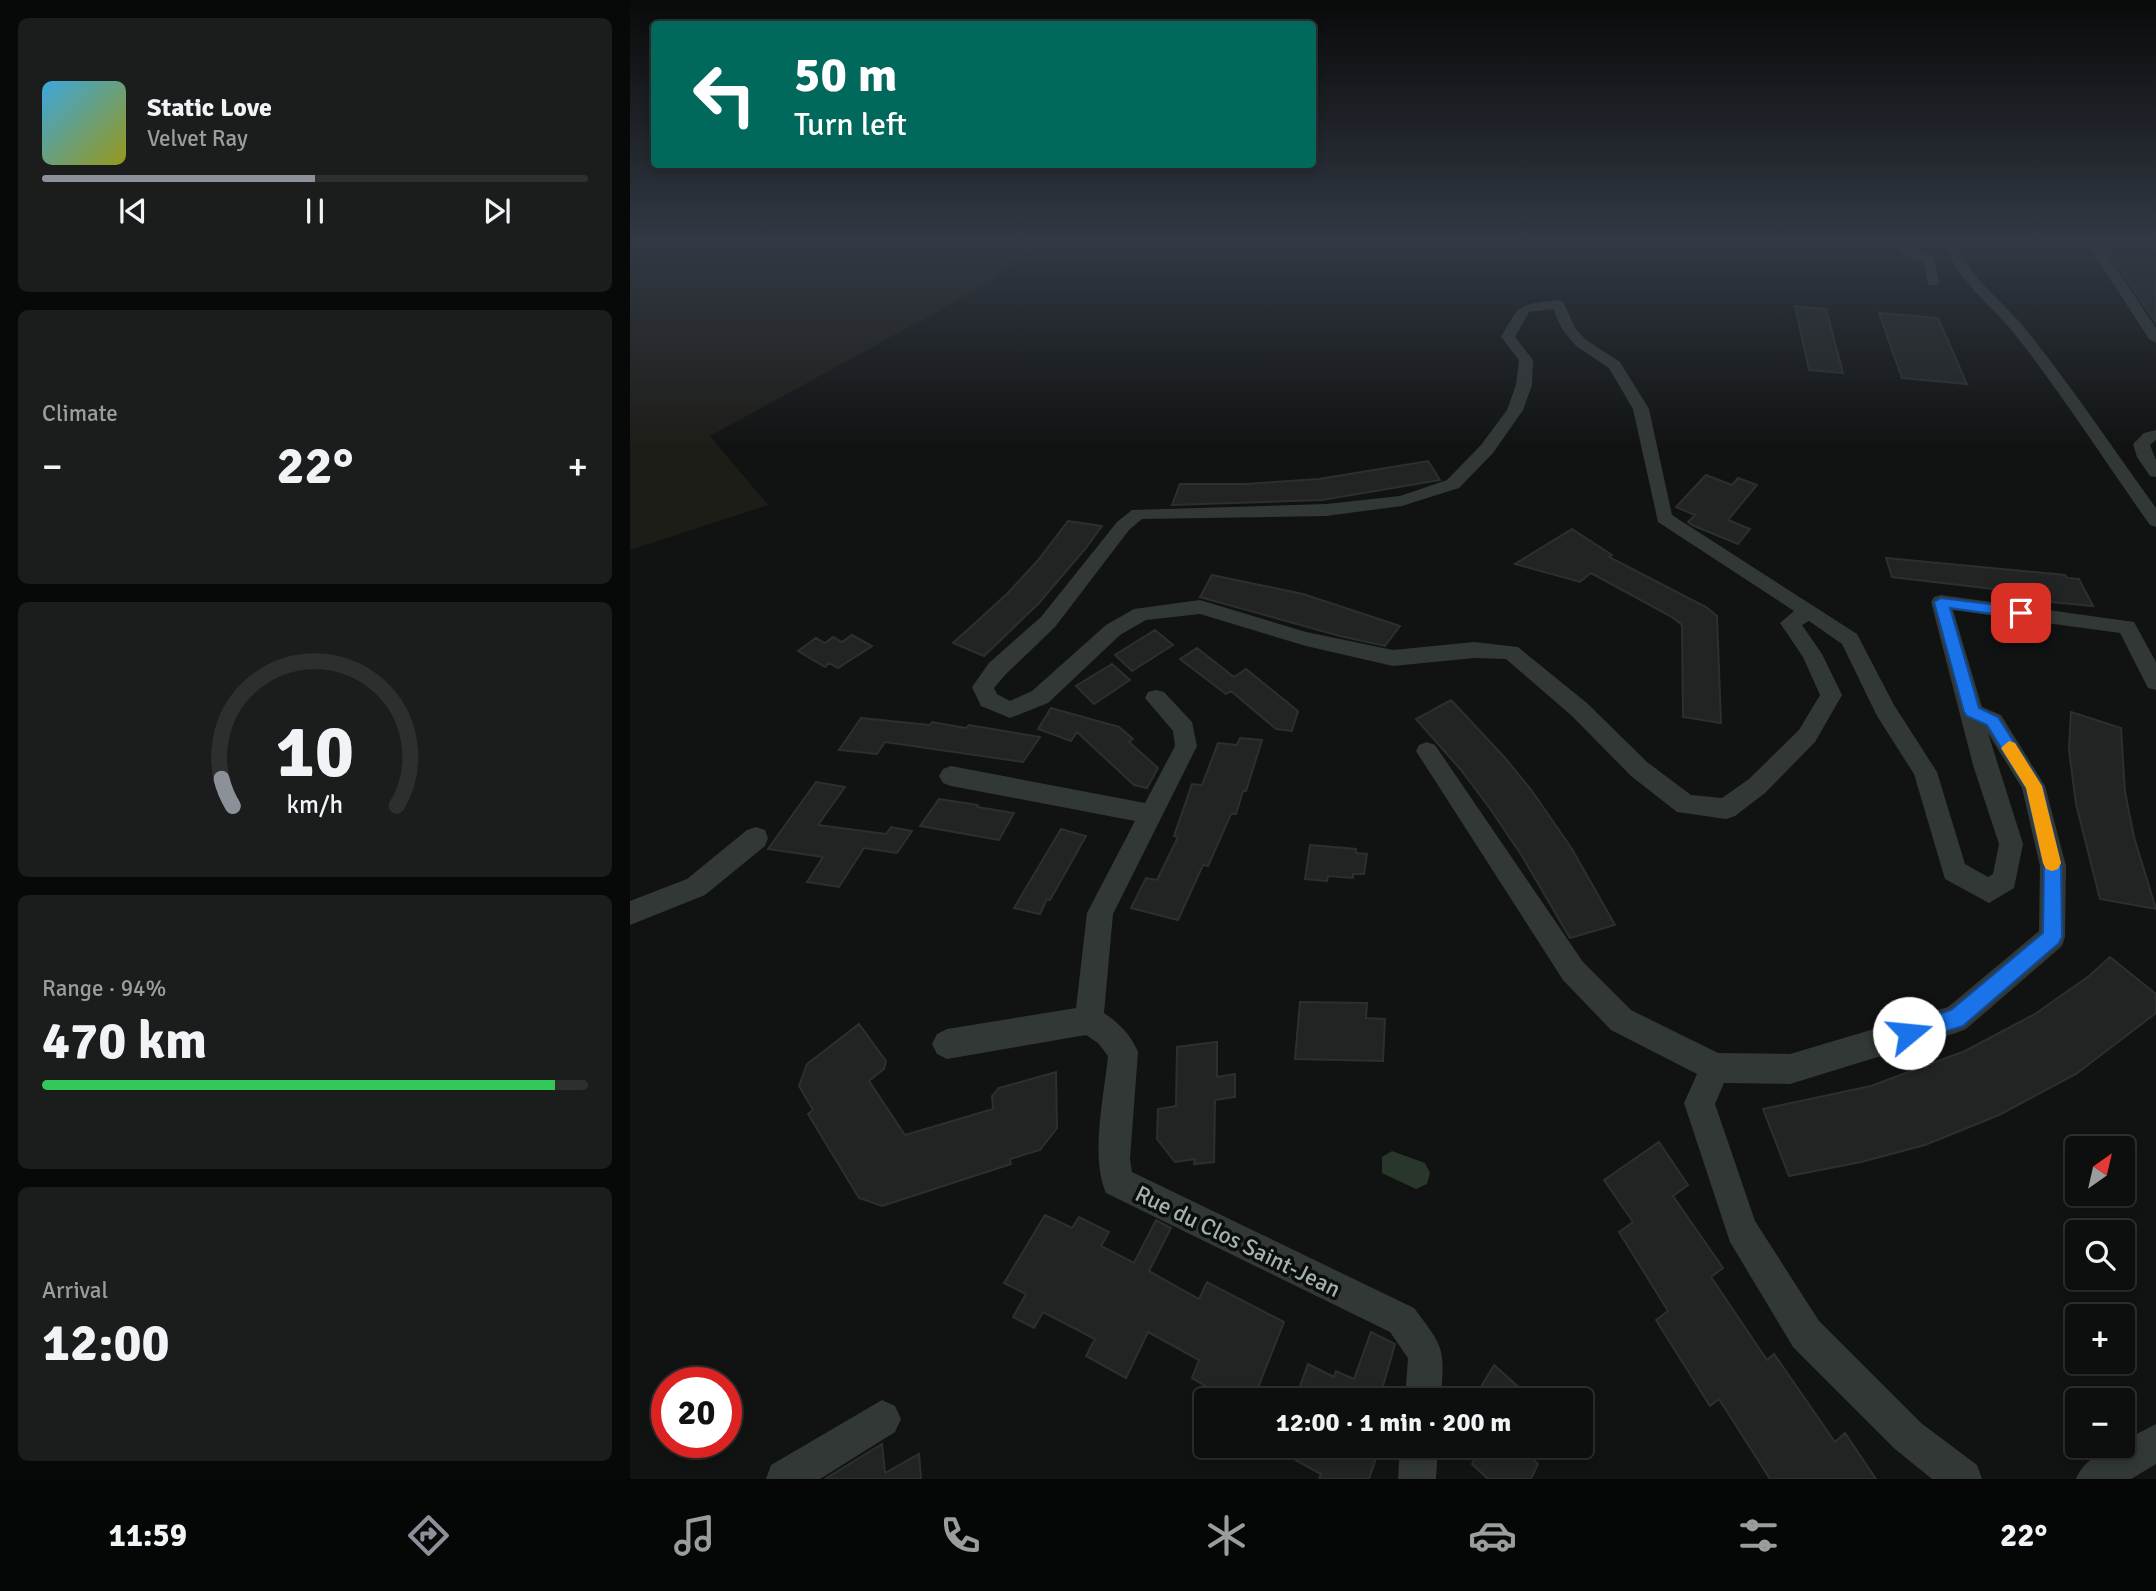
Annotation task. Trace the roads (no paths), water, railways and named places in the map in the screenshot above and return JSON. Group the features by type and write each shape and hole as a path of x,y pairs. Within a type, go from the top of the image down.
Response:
{"street":[{"path":"1524,309 1508,337 1526,360 1524,385 1515,410 1487,449 1452,484 1402,501 1326,510 1138,514 1123,526 1048,622 997,669 984,687 989,700 1010,710 1040,697 1114,630 1141,614 1200,607 1306,639 1393,658 1474,650 1511,652 1580,710 1639,769 1686,805 1726,809 1756,786 1807,736 1831,695 1812,654 1790,623 1809,611"},
{"path":"1560,309 1569,329 1581,343 1615,365 1641,409 1664,518 1850,639 1885,710 1925,772 1954,871 1989,891 2005,880 2011,844 1985,765 1941,602 2127,627 2156,682"},
{"path":"1998,309 2019,330 2156,521"},
{"path":"2136,309 2156,340"},
{"path":"2156,435 2141,443 2145,457 2156,472"},
{"path":"947,1044 1089,1020 1100,912 1186,746 1184,728 1156,698"},
{"path":"1427,751 1573,971 1621,1020 1716,1068 1790,1069 1956,1018 2052,937 2053,866 2034,786 1993,721 1972,712"},
{"path":"951,776 1151,814"},
{"path":"630,914 696,887 756,838"},
{"name":"Rue du Clos Saint-Jean","path":"1089,1020 1108,1033 1123,1052 1114,1158 1117,1182 1402,1320 1426,1353 1424,1388"},
{"path":"1716,1068 1699,1103 1742,1230 1806,1334 1908,1436 1963,1479"},
{"path":"785,1479 882,1419"},
{"path":"2095,1479 2156,1443"},
{"path":"1417,1479 1418,1458"}]}
